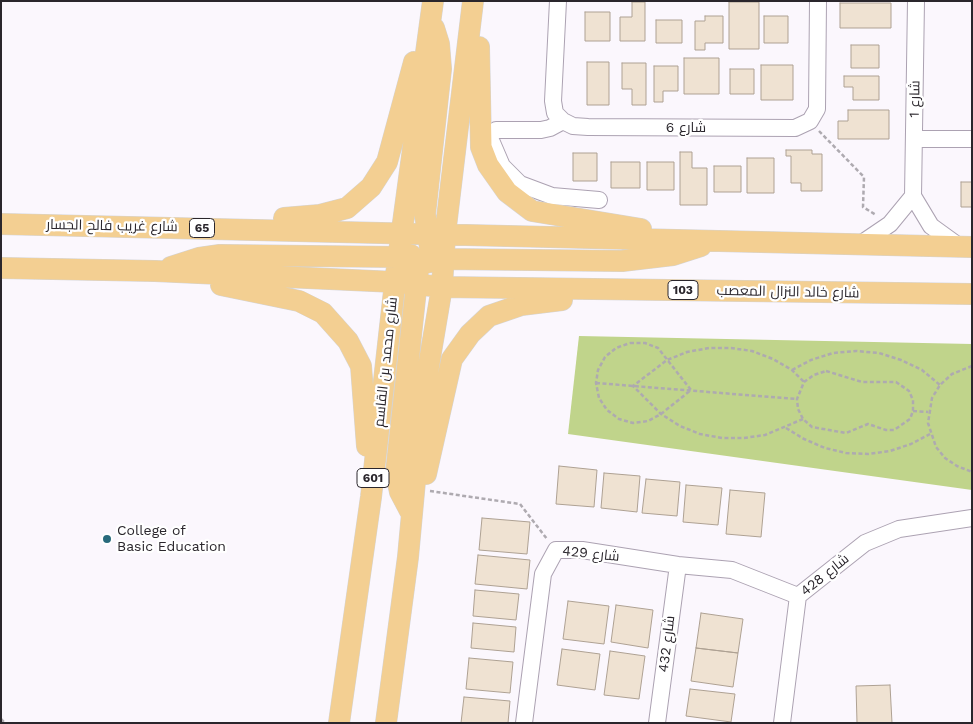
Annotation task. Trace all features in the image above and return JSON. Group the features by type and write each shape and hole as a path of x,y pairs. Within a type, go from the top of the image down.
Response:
{"main road":[{"path":"412,514 400,492 396,473 425,255 473,1"},
{"path":"478,1 480,147 488,165 506,192 532,210 715,241 862,243 966,247"},
{"path":"1,268 155,271 395,282 425,255 425,214 441,69 439,44 431,8"},
{"path":"162,227 320,215 347,208 371,187 387,162 431,8"},
{"path":"386,723 408,557 422,405 442,287 425,255 402,232 431,8"},
{"name":"شارع غريب فالح الجسار","path":"1,224 402,232"},
{"path":"155,271 199,258 220,255 425,255 622,261 673,255 715,241"},
{"path":"155,271 299,301 323,313 348,341 361,366 371,497"},
{"name":"شارع محمد بن القاسم","path":"339,723 371,497 395,282"},
{"name":"شارع خالد النزال المعصب","path":"442,287 972,294"},
{"path":"408,557 452,359 470,334 489,316 521,305 650,290"}],"street":[{"path":"558,1 553,101 555,113 563,120 550,128 541,130 493,131 490,138 498,159 512,178 528,188 568,198 599,200"},
{"path":"810,121 817,109 818,1"},
{"name":"شارع 1","path":"913,196 916,1"},
{"name":"شارع 6","path":"563,120 573,126 588,127 795,128 810,121"},
{"path":"914,139 972,139"},
{"path":"862,243 890,224 913,196 931,226 966,247"},
{"name":"شارع 428","path":"782,723 798,596 865,542 899,529 972,518"},
{"name":"شارع 429","path":"524,723 543,574 556,550 582,550 678,565 732,570 798,596"},
{"name":"شارع 432","path":"657,723 678,565"}],"path":[{"path":"810,121 864,177 863,206 890,224"},
{"path":"630,343 645,343 658,348 691,390 648,422 633,423 619,419 607,410 599,398 596,383 598,370 605,357 616,348 630,343"},
{"path":"634,386 667,360 702,349 731,348 752,351 773,359 792,370 804,382"},
{"path":"792,370 833,353 856,351 879,353 902,360 922,370 940,385"},
{"path":"972,366 952,374 940,385 932,398 928,412 930,434 936,447 945,458 956,466 972,472"},
{"path":"826,372 862,382 896,382 909,391 913,400 913,410 910,419 894,430 886,430 868,424 846,433 812,427 803,419 798,409 797,399 804,382 814,374 826,372"},
{"path":"596,383 797,399"},
{"path":"634,386 661,414 680,426 700,434 722,438 744,438 765,435 786,428 803,419"},
{"path":"913,410 928,412"},
{"path":"786,428 804,440 825,448 846,453 868,454 890,451 911,444 930,434"},
{"path":"423,490 520,504 556,550"},
{"path":"1,719 5,723"}],"green space":[{"path":"579,336 972,344 972,490 568,434"}],"building":[{"path":"632,2 645,2 645,41 620,41 620,17 632,17"},
{"path":"729,2 759,2 759,49 729,49"},
{"path":"840,3 891,3 891,28 840,28"},
{"path":"585,12 610,12 610,41 585,41"},
{"path":"705,16 723,16 723,43 705,43 705,50 695,50 695,21 705,21"},
{"path":"764,16 788,16 788,43 764,43"},
{"path":"656,20 682,20 682,43 656,43"},
{"path":"851,45 879,45 879,68 851,68"},
{"path":"684,58 719,58 719,94 684,94"},
{"path":"587,62 609,62 609,105 587,105"},
{"path":"622,63 646,63 646,105 632,105 632,89 622,89"},
{"path":"761,65 793,65 793,100 761,100"},
{"path":"654,66 678,66 678,91 663,91 663,102 654,102"},
{"path":"730,69 754,69 754,94 730,94"},
{"path":"844,76 879,76 879,100 853,100 853,87 844,87"},
{"path":"848,110 889,110 889,139 838,139 838,121 848,121"},
{"path":"786,150 812,150 812,154 822,154 822,191 801,191 801,183 791,183 791,156 786,156"},
{"path":"680,152 692,152 692,168 707,168 707,205 680,205"},
{"path":"573,153 597,153 597,181 573,181"},
{"path":"747,158 774,158 774,193 747,193"},
{"path":"611,162 640,162 640,188 611,188"},
{"path":"647,162 674,162 674,190 647,190"},
{"path":"714,166 741,166 741,192 714,192"},
{"path":"961,182 972,182 972,207 961,207"},
{"path":"559,466 597,470 594,507 556,504"},
{"path":"604,473 640,476 637,512 601,508"},
{"path":"646,479 680,482 677,516 642,513"},
{"path":"686,485 722,488 718,525 683,522"},
{"path":"730,490 765,493 761,537 726,534"},
{"path":"482,518 530,522 527,554 479,550"},
{"path":"478,555 530,560 527,589 475,584"},
{"path":"475,590 519,594 516,620 473,616"},
{"path":"568,601 609,606 604,644 563,639"},
{"path":"616,605 653,610 648,648 611,642"},
{"path":"701,613 743,619 738,653 696,648"},
{"path":"473,623 516,627 514,652 471,648"},
{"path":"696,648 738,653 733,687 691,681"},
{"path":"562,649 600,654 595,690 557,685"},
{"path":"610,651 645,656 639,699 604,695"},
{"path":"469,658 513,662 510,693 466,689"},
{"path":"890,685 892,723 857,723 856,686"},
{"path":"690,689 735,694 731,722 686,716"},
{"path":"464,697 510,701 508,723 461,723"}],"place":[{"name":"College of Basic Education","path":"107,539"}]}
